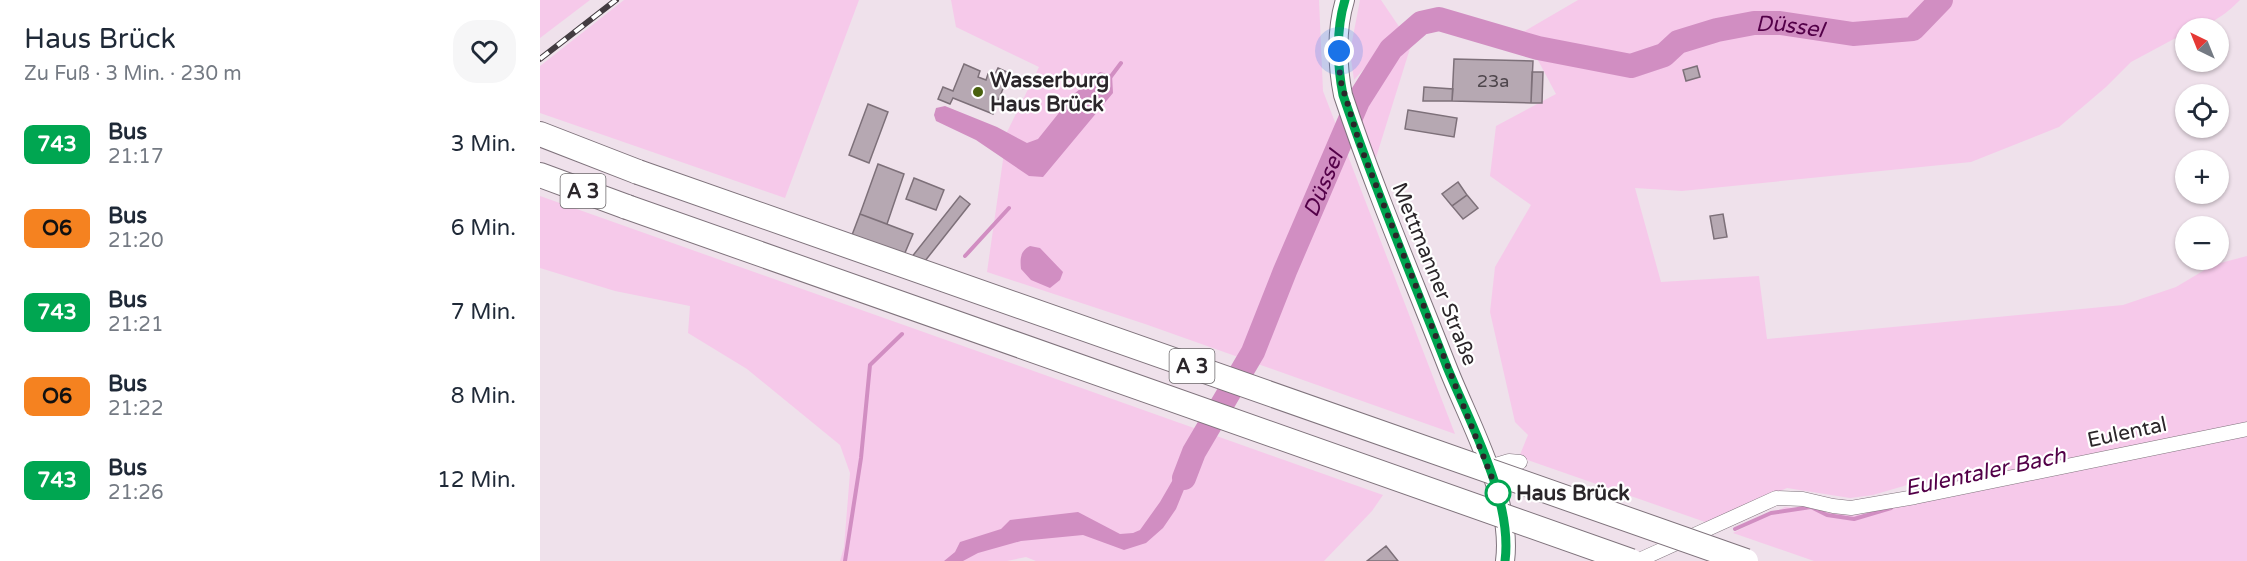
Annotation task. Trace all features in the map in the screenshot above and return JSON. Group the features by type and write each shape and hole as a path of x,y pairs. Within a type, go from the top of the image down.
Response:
{"highway":[{"name":"A 3","path":"540,134 638,172 1746,561"},
{"name":"A 3","path":"540,175 1631,561"}],"main road":[{"name":"Mettmanner Straße","path":"1346,0 1340,28 1339,51 1343,95 1360,145 1489,467 1498,493 1507,547 1505,561"}],"street":[{"name":"Eulental","path":"1637,561 1776,498 1796,498 1851,508 1926,495 2247,429"},
{"path":"1489,467 1509,461 1520,462"}],"shaded area":[{"path":"540,0 590,0 540,38"},
{"path":"624,0 859,0 785,198 540,113 540,66"},
{"path":"951,0 1319,0 1323,91 1455,434 1145,324 987,272 1007,132 1039,67 956,27"},
{"path":"1360,0 1381,0 1400,28 1354,80 1350,52"},
{"path":"1578,0 2240,0 2219,18 2175,18 2175,38 2131,62 2106,87 2059,127 1971,162 1682,191 1635,188 1661,282 1759,276 1767,339 2123,305 2176,287 2205,270 2229,270 2229,261 2247,256 2247,561 1814,561 1733,533 1785,507 1866,515 1894,504 1953,497 1952,482 1914,483 1873,495 1850,498 1787,488 1708,523 1519,457 1528,435 1515,422 1490,312 1495,267 1531,205 1490,176 1496,126 1556,94 1523,32"},
{"path":"1412,42 1374,164 1359,115 1402,48"},
{"path":"1100,72 1112,75 1113,93 1043,177 1029,176 976,140 936,121 934,115 936,108 945,106 997,127 1027,143 1038,139 1074,94"},
{"path":"540,196 1383,495 1372,511 1324,561 1036,561 1026,557 1007,561 840,561 844,547 850,473 840,445 747,369 688,333 690,306 615,291 540,268"},
{"path":"1030,246 1040,248 1063,272 1060,280 1050,288 1031,280 1021,269 1021,256"},
{"path":"1184,446 1201,448 1176,509 1163,528 1146,543 1124,550 1083,535 1021,541 978,553 963,561 944,561 955,552 960,542 1001,529 1010,520 1078,512 1120,534 1140,530 1175,476"}],"building":[{"path":"1454,59 1533,61 1531,103 1452,101"},
{"path":"964,64 980,71 978,77 986,80 988,74 1006,81 993,114 953,98 950,104 938,99 943,87 953,91"},
{"path":"1697,66 1700,77 1686,81 1683,70"},
{"path":"998,68 1009,73 1006,81 994,76"},
{"path":"1532,72 1543,72 1542,103 1531,103"},
{"path":"1424,87 1453,89 1452,101 1423,101"},
{"path":"868,104 888,112 869,163 849,155"},
{"path":"1408,110 1457,118 1454,137 1405,129"},
{"path":"878,164 904,174 887,224 860,214"},
{"path":"914,178 944,190 936,210 906,199"},
{"path":"1458,182 1467,195 1452,206 1442,194"},
{"path":"1467,195 1478,208 1463,219 1452,206"},
{"path":"960,196 970,204 921,266 911,258"},
{"path":"860,214 913,234 904,255 852,235"},
{"path":"1723,214 1727,237 1714,239 1710,216"},
{"path":"1386,546 1398,561 1367,561"}],"waterway":[{"name":"Düssel","path":"1184,478 1194,452 1253,352 1358,101 1391,49 1421,23 1439,19 1538,48 1631,66 1664,55 1678,42 1717,30 1754,23 1780,23 1853,34 1913,29 1941,0"},
{"path":"1109,79 1121,63"},
{"path":"965,256 1009,208"},
{"path":"845,561 861,458 870,365 902,334"},
{"name":"Eulentaler Bach","path":"1735,529 1771,513 1811,507 1827,515 1854,519 1891,508"}],"railway":[{"path":"540,59 616,0"}],"bus line":[{"name":"743","path":"1345,0 1339,51 1343,95 1379,196 1489,467 1498,493 1507,547 1505,561"}],"place":[{"name":"Wasserburg Haus Brück","path":"978,92"},
{"name":"Haus Brück","path":"1498,493"}],"route":[{"path":"1339,51 1343,95 1360,145 1498,493"}]}
